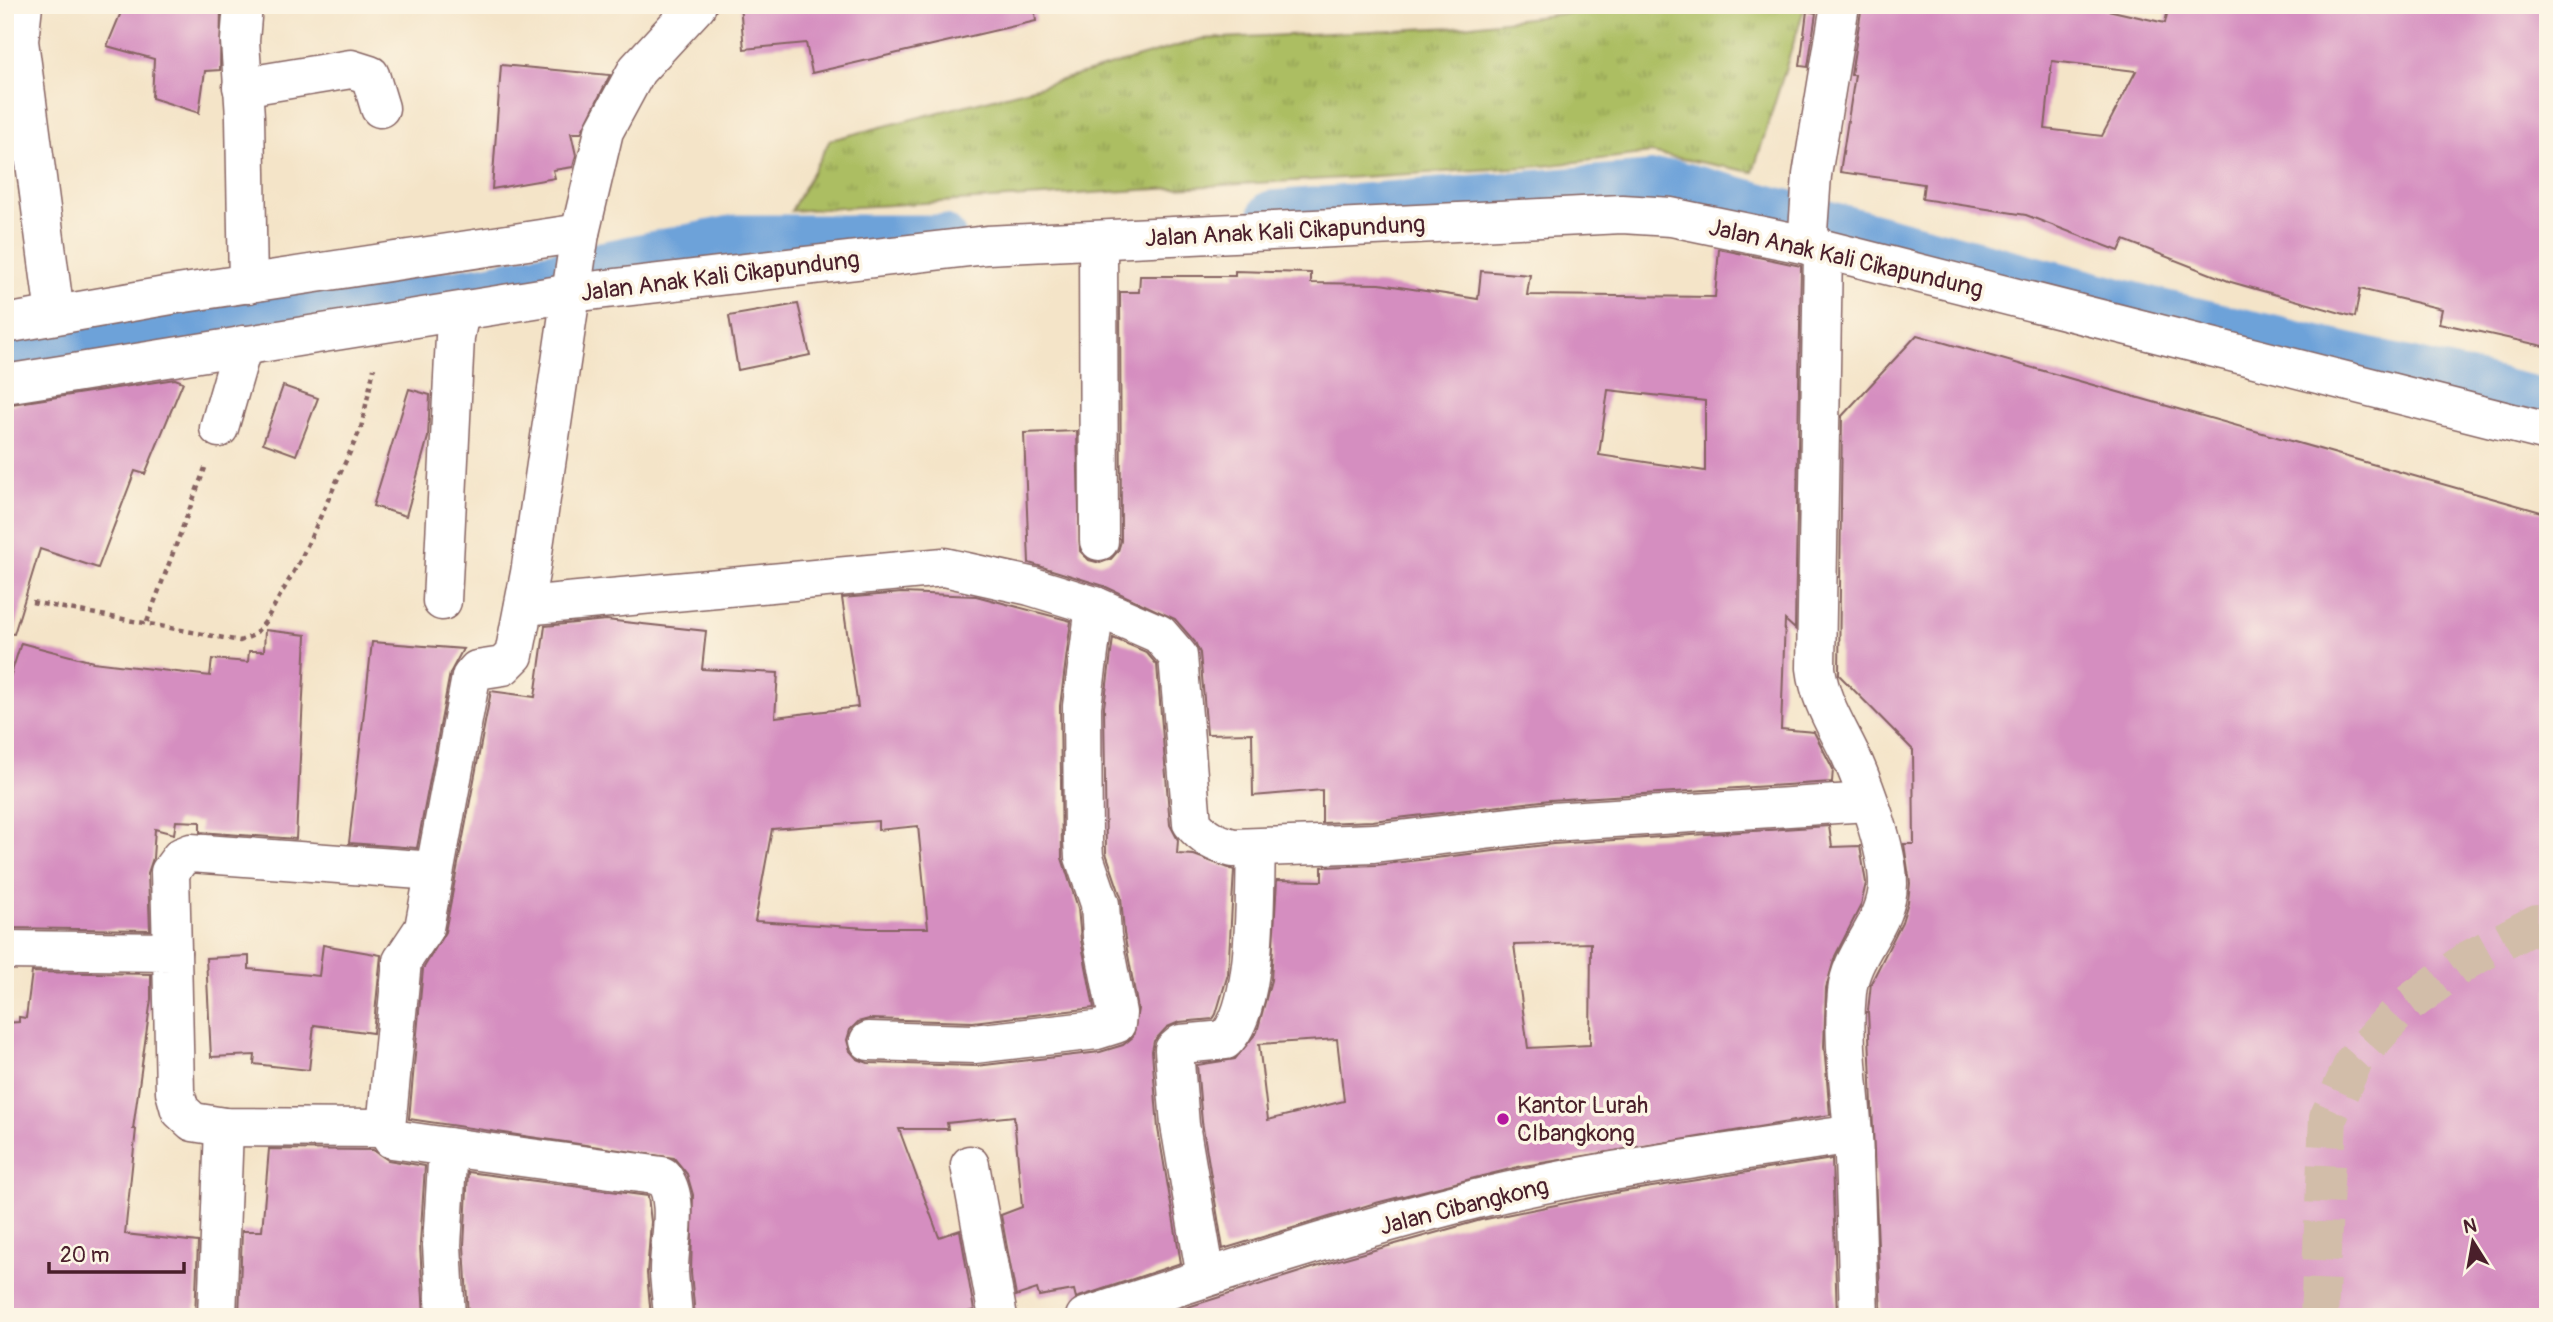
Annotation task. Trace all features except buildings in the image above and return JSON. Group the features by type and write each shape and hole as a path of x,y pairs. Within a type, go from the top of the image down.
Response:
{"street":[{"path":"23,5 19,41 55,315"},
{"path":"243,5 240,41 248,284"},
{"path":"673,1317 669,1272 672,1200 670,1185 662,1176 392,1139 386,1128 402,961 424,928 467,686 474,671 495,669 511,661 524,607 575,264 595,160 622,95 637,70 697,5"},
{"path":"1840,5 1812,175 1816,668 1823,704 1857,768 1888,883 1885,905 1878,924 1856,956 1847,987 1844,1027 1853,1135 1859,1317"},
{"path":"242,87 351,69 370,75 380,108"},
{"name":"Jalan Anak Kali Cikapundung","path":"5,384 460,312 575,264 1622,214 1671,217 1812,240 2548,432"},
{"path":"1098,241 1100,541"},
{"path":"5,324 248,284 575,264"},
{"path":"442,601 456,337 460,312"},
{"path":"219,428 243,345"},
{"path":"524,607 944,567 1017,583 1095,606 1159,634 1178,656 1192,823 1201,835 1233,848 1374,844 1551,822 1868,802"},
{"path":"869,1041 974,1044 1097,1030 1116,1024 1117,1013 1102,936 1100,904 1084,857 1083,839 1082,706 1095,606"},
{"path":"1206,1278 1180,1125 1174,1050 1181,1044 1224,1040 1241,1009 1250,976 1256,848"},
{"path":"386,1128 224,1127 193,1122 180,1110 175,1092 170,873 181,857 191,853 434,871"},
{"path":"5,950 172,952"},
{"path":"217,1317 224,1127"},
{"name":"Jalan Cibangkong","path":"1085,1317 1126,1310 1206,1278 1478,1199 1610,1173 1853,1135"},
{"path":"446,1317 442,1245 448,1147"},
{"path":"970,1165 998,1317"}],"path":[{"path":"32,602 240,641 254,635 265,622 302,559 361,428 384,323"},
{"path":"147,622 219,428"}],"green space":[{"path":"1634,5 1805,6 1753,172 1651,153 1543,166 791,211 830,140 1041,86 1201,39 1455,27"}],"waterway":[{"path":"1272,214 1673,183 2166,314 2548,403"},
{"path":"5,361 160,334 483,289 736,238 943,238"}],"tunnel":[{"path":"2319,1317 2328,1118 2354,1061 2400,1010 2466,961 2537,923 2548,923"}],"place":[{"name":"Kantor Lurah CIbangkong","path":"1503,1119"}]}
